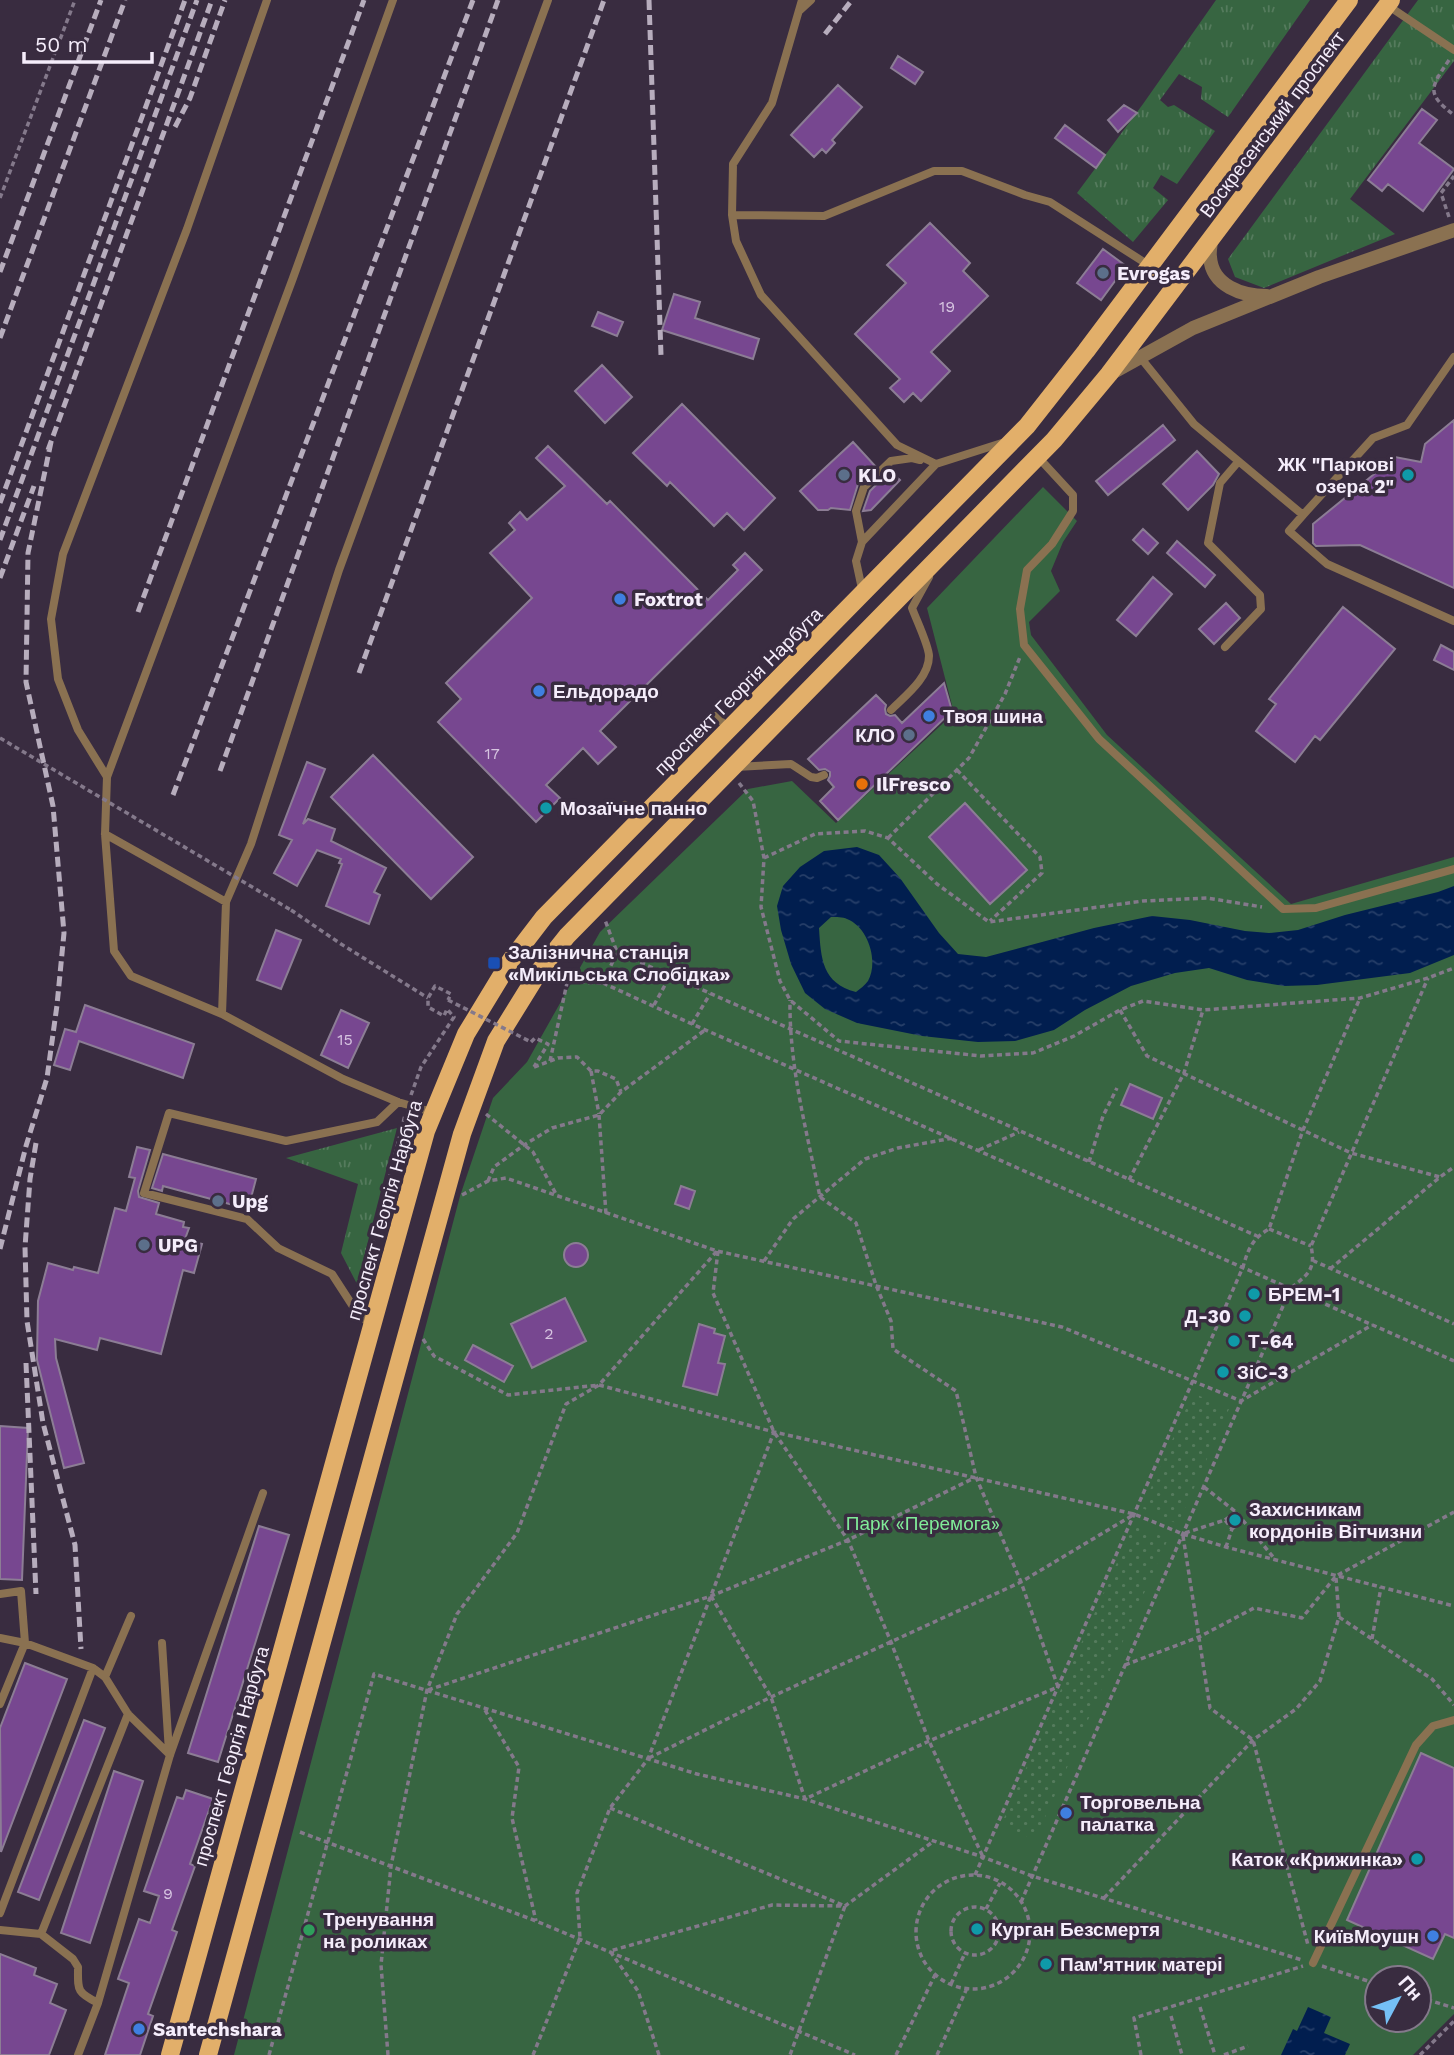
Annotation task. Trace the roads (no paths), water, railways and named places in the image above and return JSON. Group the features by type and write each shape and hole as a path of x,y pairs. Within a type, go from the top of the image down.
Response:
{"main road":[{"name":"Воскресенський проспект","path":"1190,212 1349,0"},
{"name":"Воскресенський проспект","path":"1211,239 1393,7"},
{"name":"проспект Георгія Нарбута","path":"170,2055 432,1112 466,1034 511,960 544,917 1027,426 1190,212"},
{"path":"208,2055 461,1134 496,1041 540,970 567,936 1038,457 1109,374 1211,239"}],"street":[{"path":"1109,374 1193,328 1319,277 1450,231"},
{"path":"1211,239 1209,258 1214,272 1223,283 1241,293 1272,296"}],"lane":[{"path":"107,777 78,730 58,679 51,619 63,554 187,229 267,0"},
{"path":"393,0 293,278 107,777 105,834 114,951 131,976 222,1014 343,1079 398,1102 432,1112"},
{"path":"222,1014 226,902 251,844 339,570 548,0"},
{"path":"802,0 772,103 733,164 732,215 736,241 761,295 897,445 936,464"},
{"path":"799,11 811,0"},
{"path":"1393,7 1454,51"},
{"path":"732,215 824,216 934,171 962,171 1050,202 1150,266"},
{"path":"1140,357 1194,424 1303,515"},
{"path":"1454,357 1407,425 1373,438 1289,531 1327,564 1454,621"},
{"path":"860,597 863,586 856,561 862,542 936,464 1015,438"},
{"path":"1038,457 1073,495 1073,512 1052,544 1027,570 1020,609 1024,645 1099,740 1283,909 1316,908 1454,869"},
{"path":"862,542 856,511 864,487 891,461 912,458 936,464"},
{"path":"1225,647 1261,609 1260,595 1208,542 1220,483 1238,462"},
{"path":"891,710 926,671 930,654 912,608 929,578 933,563"},
{"path":"716,716 729,729"},
{"path":"733,767 791,764 811,777 824,775"},
{"path":"625,806 639,820"},
{"path":"105,834 226,902"},
{"path":"372,1326 356,1311 332,1274 278,1248 247,1219 144,1193 169,1113 286,1141 377,1122 398,1102"},
{"path":"78,2055 97,2003 170,1755 263,1493"},
{"path":"0,1594 21,1591 24,1643 0,1704"},
{"path":"105,1677 131,1616"},
{"path":"0,1638 24,1643 93,1668 105,1677 128,1714 170,1755"},
{"path":"162,1643 170,1755"},
{"path":"0,1913 93,1668"},
{"path":"41,1934 128,1714"},
{"path":"1313,1963 1416,1745 1433,1726 1454,1720"},
{"path":"0,1930 41,1934 73,1959 78,1968 76,1981 79,1989 84,1996 97,2003"}],"water":[{"path":"857,847 879,855 958,954 986,957 1094,928 1152,916 1190,920 1245,931 1269,933 1298,930 1454,886 1454,955 1410,973 1317,985 1284,986 1247,980 1209,968 1175,973 1131,986 1054,1030 1015,1041 978,1042 922,1036 857,1023 825,1009 805,993 791,964 777,906 783,886 800,867 824,851","holes":["831,917 845,918 854,923 861,929 870,945 871,973 868,981 856,992 836,983 826,968 819,928"]},
{"path":"1308,2007 1331,2017 1324,2033 1350,2044 1345,2055 1281,2055 1293,2029 1297,2031"}],"railway":[{"path":"0,272 101,0"},
{"path":"0,338 125,0"},
{"path":"0,503 185,0"},
{"path":"0,540 197,0"},
{"path":"48,450 212,0"},
{"path":"175,127 190,98 225,0"},
{"path":"138,612 364,0"},
{"path":"173,795 473,0"},
{"path":"220,771 498,0"},
{"path":"359,673 604,0"},
{"path":"649,0 661,355"},
{"path":"825,34 852,0"},
{"path":"0,1249 26,1146 47,1078 64,933 53,806 26,682 28,553 51,442"},
{"path":"0,578 34,486"},
{"path":"36,1143 30,1179 25,1247 27,1321 43,1423 75,1545 81,1649"},
{"path":"26,1363 36,1594"}],"place":[{"name":"Evrogas","path":"1103,273"},
{"name":"KLO","path":"844,475"},
{"name":"ЖК \"Паркові озера 2\"","path":"1408,475"},
{"name":"Foxtrot","path":"620,599"},
{"name":"Ельдорадо","path":"539,691"},
{"name":"Твоя шина","path":"929,716"},
{"name":"КЛО","path":"909,735"},
{"name":"IlFresco","path":"862,784"},
{"name":"Мозаїчне панно","path":"546,808"},
{"name":"Залізнична станція «Микільська Слобідка»","path":"494,963"},
{"name":"Upg","path":"218,1201"},
{"name":"UPG","path":"144,1245"},
{"name":"БРЕМ-1","path":"1254,1294"},
{"name":"Д-30","path":"1245,1316"},
{"name":"Т-64","path":"1234,1341"},
{"name":"ЗіС-3","path":"1223,1372"},
{"name":"Захисникам кордонів Вітчизни","path":"1235,1520"},
{"name":"Торговельна палатка","path":"1066,1813"},
{"name":"Каток «Крижинка»","path":"1417,1859"},
{"name":"Курган Безсмертя","path":"977,1929"},
{"name":"Тренування на роликах","path":"309,1930"},
{"name":"КиївМоушн","path":"1433,1936"},
{"name":"Пам'ятник матері","path":"1046,1964"},
{"name":"Santechshara","path":"139,2029"}],"park label":[{"name":"Парк «Перемога»","path":"923,1523"}]}
